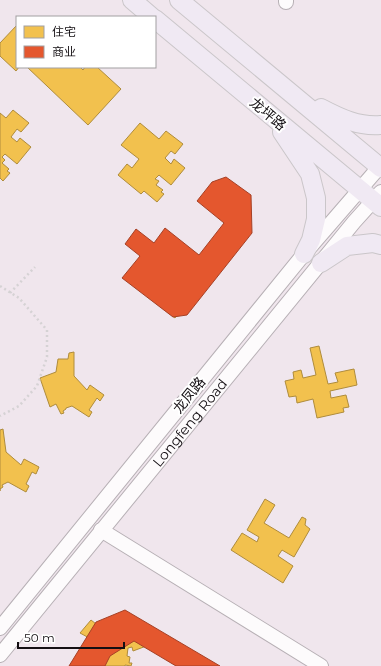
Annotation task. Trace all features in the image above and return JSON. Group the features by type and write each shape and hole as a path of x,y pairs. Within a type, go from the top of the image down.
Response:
{"main road":[{"path":"132,0 151,16"},
{"path":"179,0 381,167"},
{"name":"龙坪路","path":"156,20 360,190 378,200"},
{"path":"288,90 345,120 374,126 381,125"},
{"path":"271,116 310,174 316,198 316,219 311,240 304,254"},
{"path":"321,263 347,246 373,243 381,245"}],"street":[{"name":"龙凤路","path":"0,628 304,254 381,167"},
{"name":"Longfeng Road","path":"0,655 354,222 378,200"},
{"path":"101,530 321,666"}],"path":[{"path":"10,293 35,267"},
{"path":"0,286 19,298 47,330 47,358 37,386 19,406 0,416"}],"building: 住宅":[{"path":"16,26 16,68 18,68 16,71 0,56 0,43"},
{"path":"28,68 81,68 83,70 84,68 98,68 121,89 88,125"},
{"path":"13,110 29,123 21,132 17,129 11,137 17,142 20,138 31,147 17,164 5,154 2,157 5,160 2,163 9,169 7,171 10,173 3,181 0,178 0,113 6,118"},
{"path":"140,123 159,139 166,131 183,144 175,154 171,151 165,158 171,164 174,159 185,168 171,185 159,175 155,179 159,181 156,185 163,190 161,192 164,194 157,202 144,191 141,194 118,175 127,164 132,168 139,159 121,145"},
{"path":"159,238 166,244 171,238 176,242 173,246 176,248 173,252 179,257 183,252 185,254 188,250 197,260 194,264 196,266 192,272 184,266 177,275 197,292 189,302 180,294 177,298 181,300 178,304 182,308 175,314 177,315 175,318 140,290 148,279 153,283 156,279 160,281 165,274 159,269 156,273 152,270 149,274 140,267 145,260 147,262 150,259 146,256"},
{"path":"319,346 328,384 338,382 335,373 354,369 357,385 330,391 331,398 346,395 349,407 343,408 344,412 317,418 313,399 297,403 296,396 289,397 285,381 294,379 293,372 301,370 303,378 316,375 310,348"},
{"path":"74,352 74,376 87,390 90,385 104,395 100,401 97,398 89,410 92,412 89,417 72,406 66,408 63,411 64,413 61,414 56,404 50,407 40,378 56,372 58,359 68,359 69,353"},
{"path":"3,429 6,452 21,465 24,459 39,467 36,474 32,472 26,484 29,486 26,492 8,482 2,485 3,487 0,489 0,430"},
{"path":"265,499 275,505 264,523 289,538 302,517 306,519 305,525 310,529 294,557 282,550 278,556 293,566 283,583 231,550 242,533 257,542 259,537 247,530"},
{"path":"91,620 110,635 125,636 143,631 149,645 133,651 132,647 128,648 127,656 130,657 129,663 132,663 131,666 94,666 95,658 100,659 101,654 105,655 106,650 101,650 89,642 91,639 80,633"},
{"path":"177,644 201,659 198,666 177,666 167,660"}],"building: 商业":[{"path":"226,177 251,195 252,233 187,315 173,317 122,278 140,256 125,244 136,229 154,243 165,228 199,255 224,223 197,201 212,182"},
{"path":"125,610 220,666 176,666 134,641 110,656 105,666 69,666 96,622"}]}
